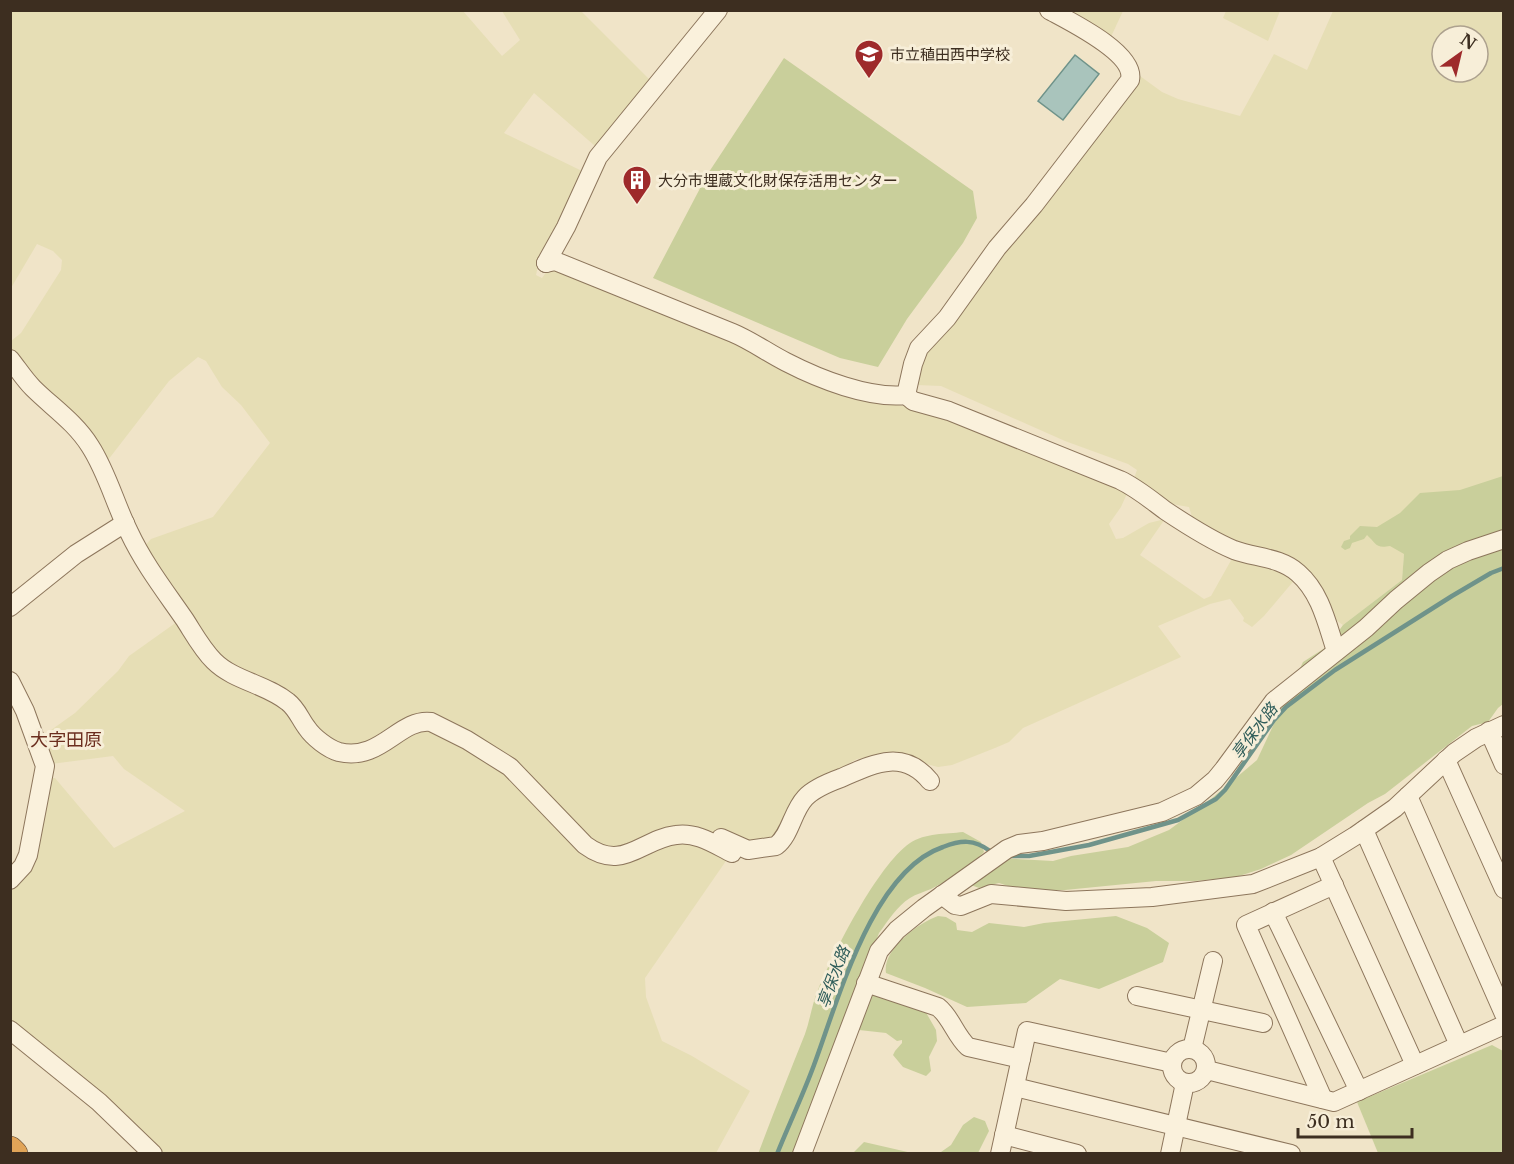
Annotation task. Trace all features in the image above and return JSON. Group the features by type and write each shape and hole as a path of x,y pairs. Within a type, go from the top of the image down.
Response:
{"highway":[{"path":"10,1150 15,1154"}],"street":[{"path":"718,10 598,157 566,227 546,262 555,261 734,333 752,341 789,364 856,391 906,395 913,401 949,411 1120,480 1191,527 1228,547 1277,561 1292,568 1305,580 1317,597 1335,651"},
{"path":"906,395 919,348 942,325 997,248 1034,205 1130,80 1130,69 1107,45 1050,10"},
{"path":"10,359 28,383 69,421 91,447 112,489 125,523 155,578 214,661 239,678 266,688 281,697 295,709 310,732 333,750 369,751 413,725 431,723 467,740 510,766 585,845 597,854 614,856 630,853 678,830 696,827 703,828 748,850 771,848 781,842 805,797 836,780 884,761 901,762 920,771 930,781"},
{"path":"10,607 76,554 125,523"},
{"path":"802,1154 866,983 883,945 897,930 942,895 1007,849 1018,844 1043,841 1162,812 1196,796 1207,788 1224,769 1269,705 1366,628 1429,573 1448,560 1503,539"},
{"path":"10,681 25,711 45,770 30,850 23,866 10,880"},
{"path":"942,895 955,905 961,906 990,894 1054,901 1152,897 1253,884 1321,857 1364,830 1395,808 1446,760 1476,738 1496,728 1503,765"},
{"path":"1446,760 1503,889"},
{"path":"1408,796 1503,1014"},
{"path":"1364,830 1459,1045"},
{"path":"667,837 676,835 698,837 732,854"},
{"path":"1321,857 1415,1065"},
{"path":"1329,1100 1246,924 1334,885"},
{"path":"1274,912 1359,1091"},
{"path":"1192,1049 1212,961"},
{"path":"866,983 938,1007 968,1047 1021,1059"},
{"path":"1137,996 1263,1023"},
{"path":"1206,1070 1329,1100 1359,1091 1503,1025"},
{"path":"10,1030 99,1102 153,1154"},
{"path":"1077,1154 1002,1144 1027,1031 1172,1063"},
{"path":"1192,1049 1202,1054 1207,1064 1201,1080 1191,1084 1185,1083 1173,1074 1172,1063 1181,1051 1192,1049"},
{"path":"1170,1154 1185,1083"},
{"path":"1015,1087 1291,1154"}],"shaded area":[{"path":"1226,10 1280,11 1268,41 1223,18"},
{"path":"11,11 463,11 502,56 520,40 502,11 581,11 651,81 600,145 595,146 534,93 504,133 582,171 539,261 536,275 542,278 547,271 554,269 747,346 849,396 866,401 918,408 1129,489 1121,507 1109,524 1116,539 1123,538 1149,523 1165,519 1140,555 1204,599 1211,596 1234,555 1297,577 1252,627 1243,621 1244,618 1230,599 1210,604 1158,626 1181,657 1023,728 1009,742 995,748 952,765 938,767 891,755 857,759 801,790 782,834 728,858 645,978 646,997 662,1041 750,1091 716,1153 158,1153 11,1025 11,885 49,778 55,778 114,848 185,811 124,769 113,756 51,764 43,745 47,741 44,735 75,713 118,671 129,656 188,614 143,548 151,539 213,517 270,443 241,405 222,387 206,361 198,357 169,381 108,460 12,351 11,341 21,333 61,270 62,260 53,251 37,244 11,288"},
{"path":"1057,11 1123,11 1109,41"},
{"path":"1333,11 1503,11 1503,478 1404,554 1402,580 1343,625 1333,618 1326,599 1237,542 1193,520 1189,507 1166,503 1133,481 1137,470 1128,464 1065,441 941,386 916,385 920,358 1140,76 1162,92 1178,99 1240,116 1274,54 1307,70"}],"green space":[{"path":"784,58 973,191 977,218 963,243 907,319 878,367 840,358 653,278 707,175"},
{"path":"1503,476 1503,704 1488,722 1472,726 1385,794 1291,855 1261,869 1236,877 1195,881 1156,881 1065,890 1020,890 999,883 979,888 971,885 1000,858 1053,861 1128,847 1169,830 1211,799 1257,760 1303,662 1328,646 1343,625 1402,580 1404,554 1390,546 1379,546 1367,535 1364,539 1352,543 1350,548 1345,550 1341,547 1344,541 1350,539 1350,536 1360,526 1377,527 1400,513 1420,493 1460,490"},
{"path":"963,832 981,842 984,852 952,877 905,901 879,933 795,1153 758,1154 805,1034 818,990 845,933 871,890 897,854 910,843 929,836"},
{"path":"938,916 946,917 956,923 957,930 972,932 989,923 1024,927 1116,916 1147,928 1169,943 1163,962 1099,989 1060,979 1026,1003 967,1007 886,973 886,964 890,955 903,938"},
{"path":"879,993 924,1009 936,1030 937,1041 929,1057 931,1071 926,1076 903,1067 893,1055 902,1040 897,1041 886,1033 859,1030 870,997"},
{"path":"1492,1045 1503,1051 1503,1153 1378,1153 1357,1102"},
{"path":"974,1117 985,1121 989,1131 978,1153 913,1153 941,1152 951,1145 963,1125"},
{"path":"864,1142 912,1153 853,1153"}],"water":[{"path":"1075,55 1099,74 1063,120 1038,101"}],"waterway":[{"name":"享保水路","path":"1007,856 1029,856 1089,845 1178,820 1216,799 1286,707 1335,670 1452,596 1504,568"},
{"name":"享保水路","path":"777,1154 810,1076 861,941 877,910 896,882 918,861 943,847 962,842 978,844 990,851"}],"place":[{"name":"市立稙田西中学校","path":"869,80"},
{"name":"大分市埋蔵文化財保存活用センター","path":"637,206"}],"district":[{"name":"大字田原","path":"66,740"}]}
